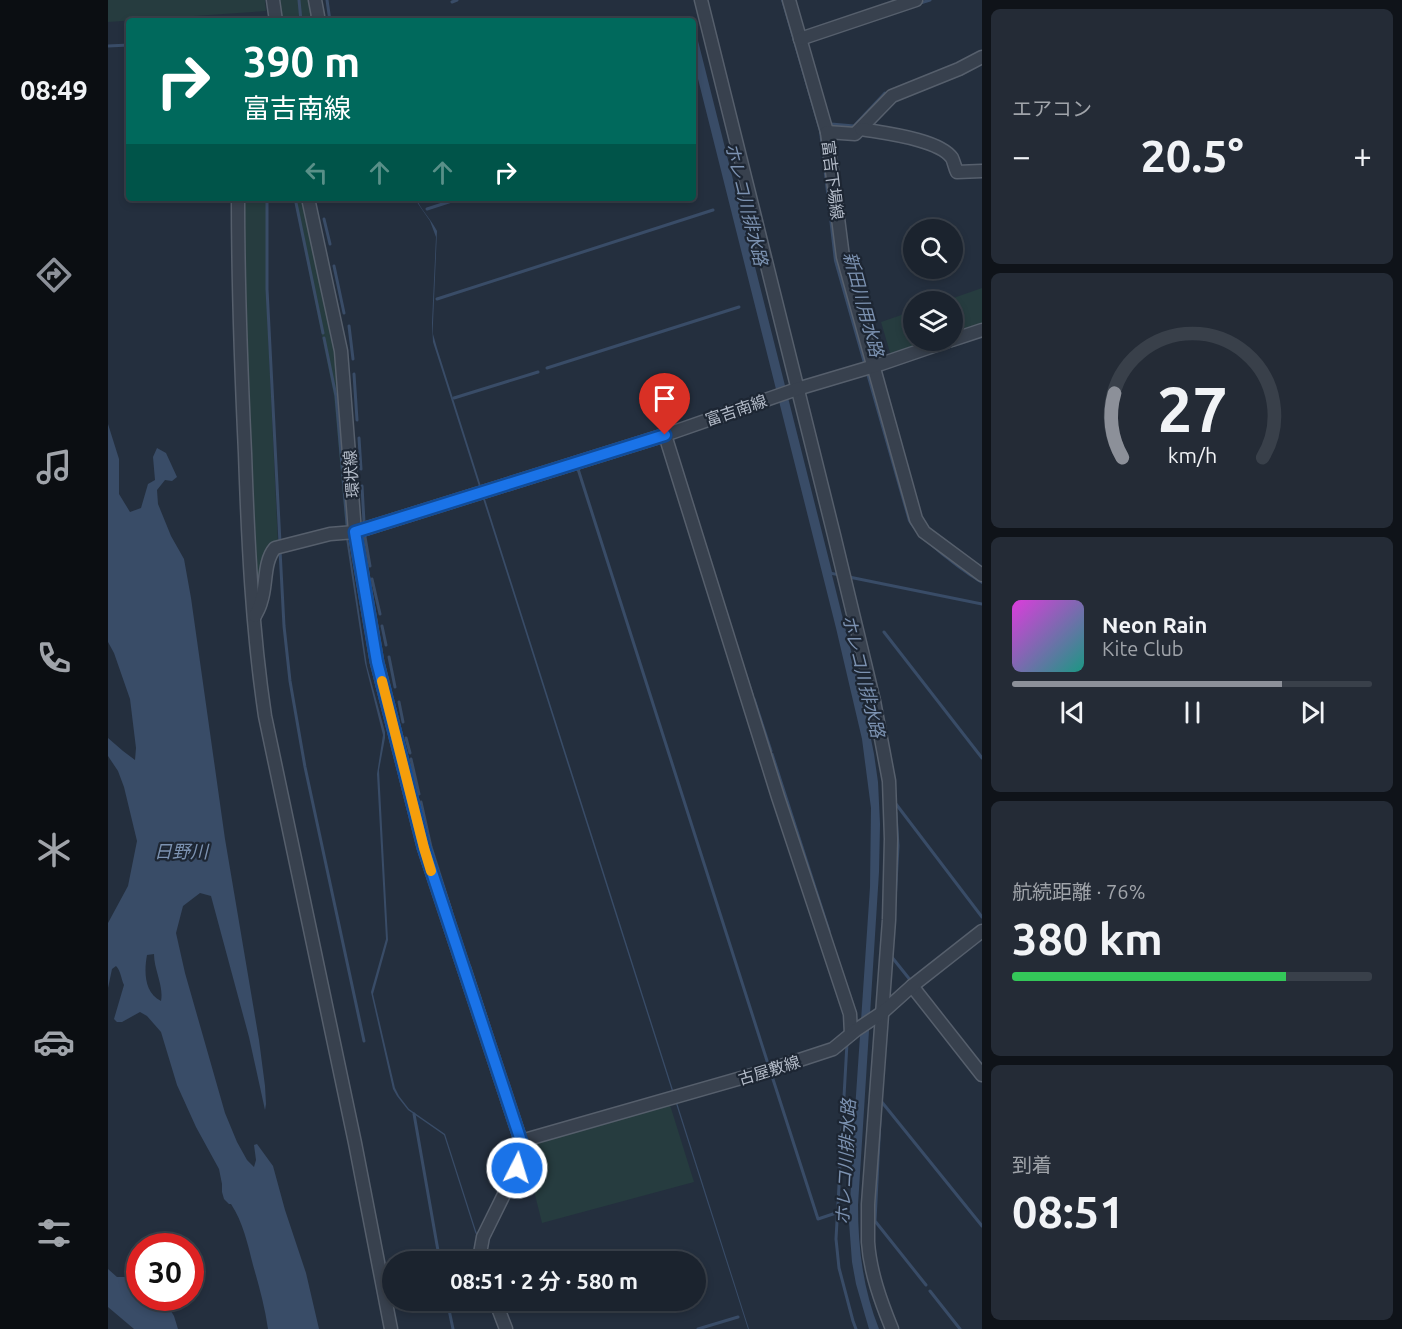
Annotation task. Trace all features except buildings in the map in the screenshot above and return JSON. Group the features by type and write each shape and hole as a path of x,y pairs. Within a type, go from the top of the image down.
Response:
{"street":[{"path":"273,0 276,18"},
{"path":"315,0 317,18"},
{"path":"701,0 794,390 874,701 889,781 891,809 889,920 879,1014 868,1204 868,1244 883,1309 892,1329"},
{"path":"789,0 827,132"},
{"path":"800,39 916,0"},
{"path":"861,129 892,96 959,69 982,57"},
{"name":"富吉下場線","path":"982,171 957,172 952,157 937,147 909,137 861,129 855,134 827,132 843,257 916,519 924,532 982,575"},
{"path":"238,201 247,520 257,665 265,716 355,1143 391,1329"},
{"name":"環状線","path":"309,201 341,351 355,532 377,662 424,848 521,1141 517,1168 483,1237 480,1251"},
{"path":"963,336 982,330"},
{"path":"794,390 923,351"},
{"name":"富吉南線","path":"254,617 261,602 269,560 275,548 330,534 355,532 665,435 794,390"},
{"path":"665,435 778,797 850,1014 853,1032"},
{"name":"古屋敷線","path":"521,1141 766,1071 833,1049 982,931"},
{"path":"912,986 982,1075"},
{"path":"499,1311 506,1329"}],"green space":[{"path":"108,0 265,0 266,11 165,18 126,18 126,21 108,22"},
{"path":"278,0 309,0 310,18 281,18"},
{"path":"243,201 267,201 266,289 278,545 257,602 243,254"},
{"path":"295,201 305,201 336,353 350,525 346,530 334,396"},
{"path":"982,288 982,325 963,332 963,295"},
{"path":"903,314 903,351 906,351 891,356 881,322"},
{"path":"670,1105 694,1182 542,1223 524,1151 531,1145"}],"water":[{"path":"781,0 786,0 822,130 838,261 912,519 982,579 982,584 931,546 908,521 834,261 819,131"},
{"path":"696,33 832,572 848,575 848,578 832,575 863,699 878,782 879,872 858,1205 862,1268 879,1329 869,1329 856,1284 849,1222 870,887 871,808 862,739 696,71"},
{"path":"416,201 437,231 433,334 437,348 749,1329 433,342 432,323 436,237 430,221"},
{"name":"日野川","path":"108,424 119,459 119,494 130,512 141,508 148,484 155,480 153,457 157,448 166,453 177,477 172,481 165,480 157,490 158,504 171,536 184,559 191,598 225,839 259,1040 265,1086 265,1110 249,1037 211,896 200,893 183,906 176,933 185,973 225,1113 247,1160 254,1167 256,1160 254,1145 257,1144 273,1166 306,1273 319,1329 268,1329 262,1297 242,1226 231,1204 224,1199 219,1169 177,1085 161,1032 147,1016 140,1012 122,1022 114,1019 124,985 116,966 112,969 108,988 108,923 128,886 137,841 124,787 118,771 108,756 108,738 135,760 136,748 130,699 108,642","holes":["154,954 162,995 161,1001 151,993 146,981 147,955"]},
{"path":"348,537 367,666 385,732 379,770 388,940 373,994 395,1088 409,1109 445,1134 485,1251 475,1232 444,1135 408,1110 393,1089 371,992 386,939 377,774 383,735 365,663 346,538"},
{"path":"108,1269 117,1277 126,1277 126,1311 171,1311 178,1329 134,1329 108,1307"}],"waterway":[{"path":"299,0 301,18"},
{"path":"327,0 330,18"},
{"path":"452,2 457,0"},
{"path":"917,4 930,0"},
{"path":"108,46 126,45"},
{"path":"831,124 854,126 885,93"},
{"path":"267,201 267,289 280,543"},
{"path":"296,201 323,333"},
{"path":"427,209 452,201"},
{"path":"437,299 713,210"},
{"path":"324,219 330,244"},
{"path":"334,266 344,313"},
{"path":"547,368 739,307"},
{"path":"349,326 353,359"},
{"path":"324,338 336,396 347,524"},
{"path":"454,398 538,372"},
{"path":"354,374 357,420"},
{"path":"359,438 361,469"},
{"path":"578,469 769,1067"},
{"path":"362,486 364,522"},
{"path":"365,537 370,566"},
{"path":"280,550 290,681 305,767 364,1041"},
{"path":"849,577 982,604"},
{"path":"372,579 380,614"},
{"path":"382,626 386,645"},
{"path":"884,632 982,758"},
{"path":"389,657 395,687"},
{"path":"745,673 752,694"},
{"path":"754,699 771,751"},
{"path":"399,702 403,722"},
{"path":"406,738 410,753"},
{"path":"772,754 829,931"},
{"path":"411,759 419,794"},
{"path":"421,802 431,847 451,910"},
{"path":"896,804 982,917"},
{"path":"895,902 898,846 896,813"},
{"path":"891,956 911,981"},
{"path":"470,967 487,1019"},
{"name":"ホレコ川排水路","path":"847,1043 836,1239 839,1268 856,1329"},
{"name":"ホレコ川排水路","path":"771,1073 818,1219 836,1213"},
{"path":"881,1101 982,1226"},
{"path":"414,1114 438,1251"},
{"path":"880,1119 875,1221 926,1285"},
{"path":"930,1291 960,1329"},
{"path":"449,1311 453,1329"},
{"path":"698,1329 738,1317"}],"slow traffic":[{"path":"382,681 431,871"}],"route":[{"path":"517,1168 521,1141 424,848 377,662 355,532 665,435"}],"water label":[{"name":"新田川用水路","path":"864,304"}]}
